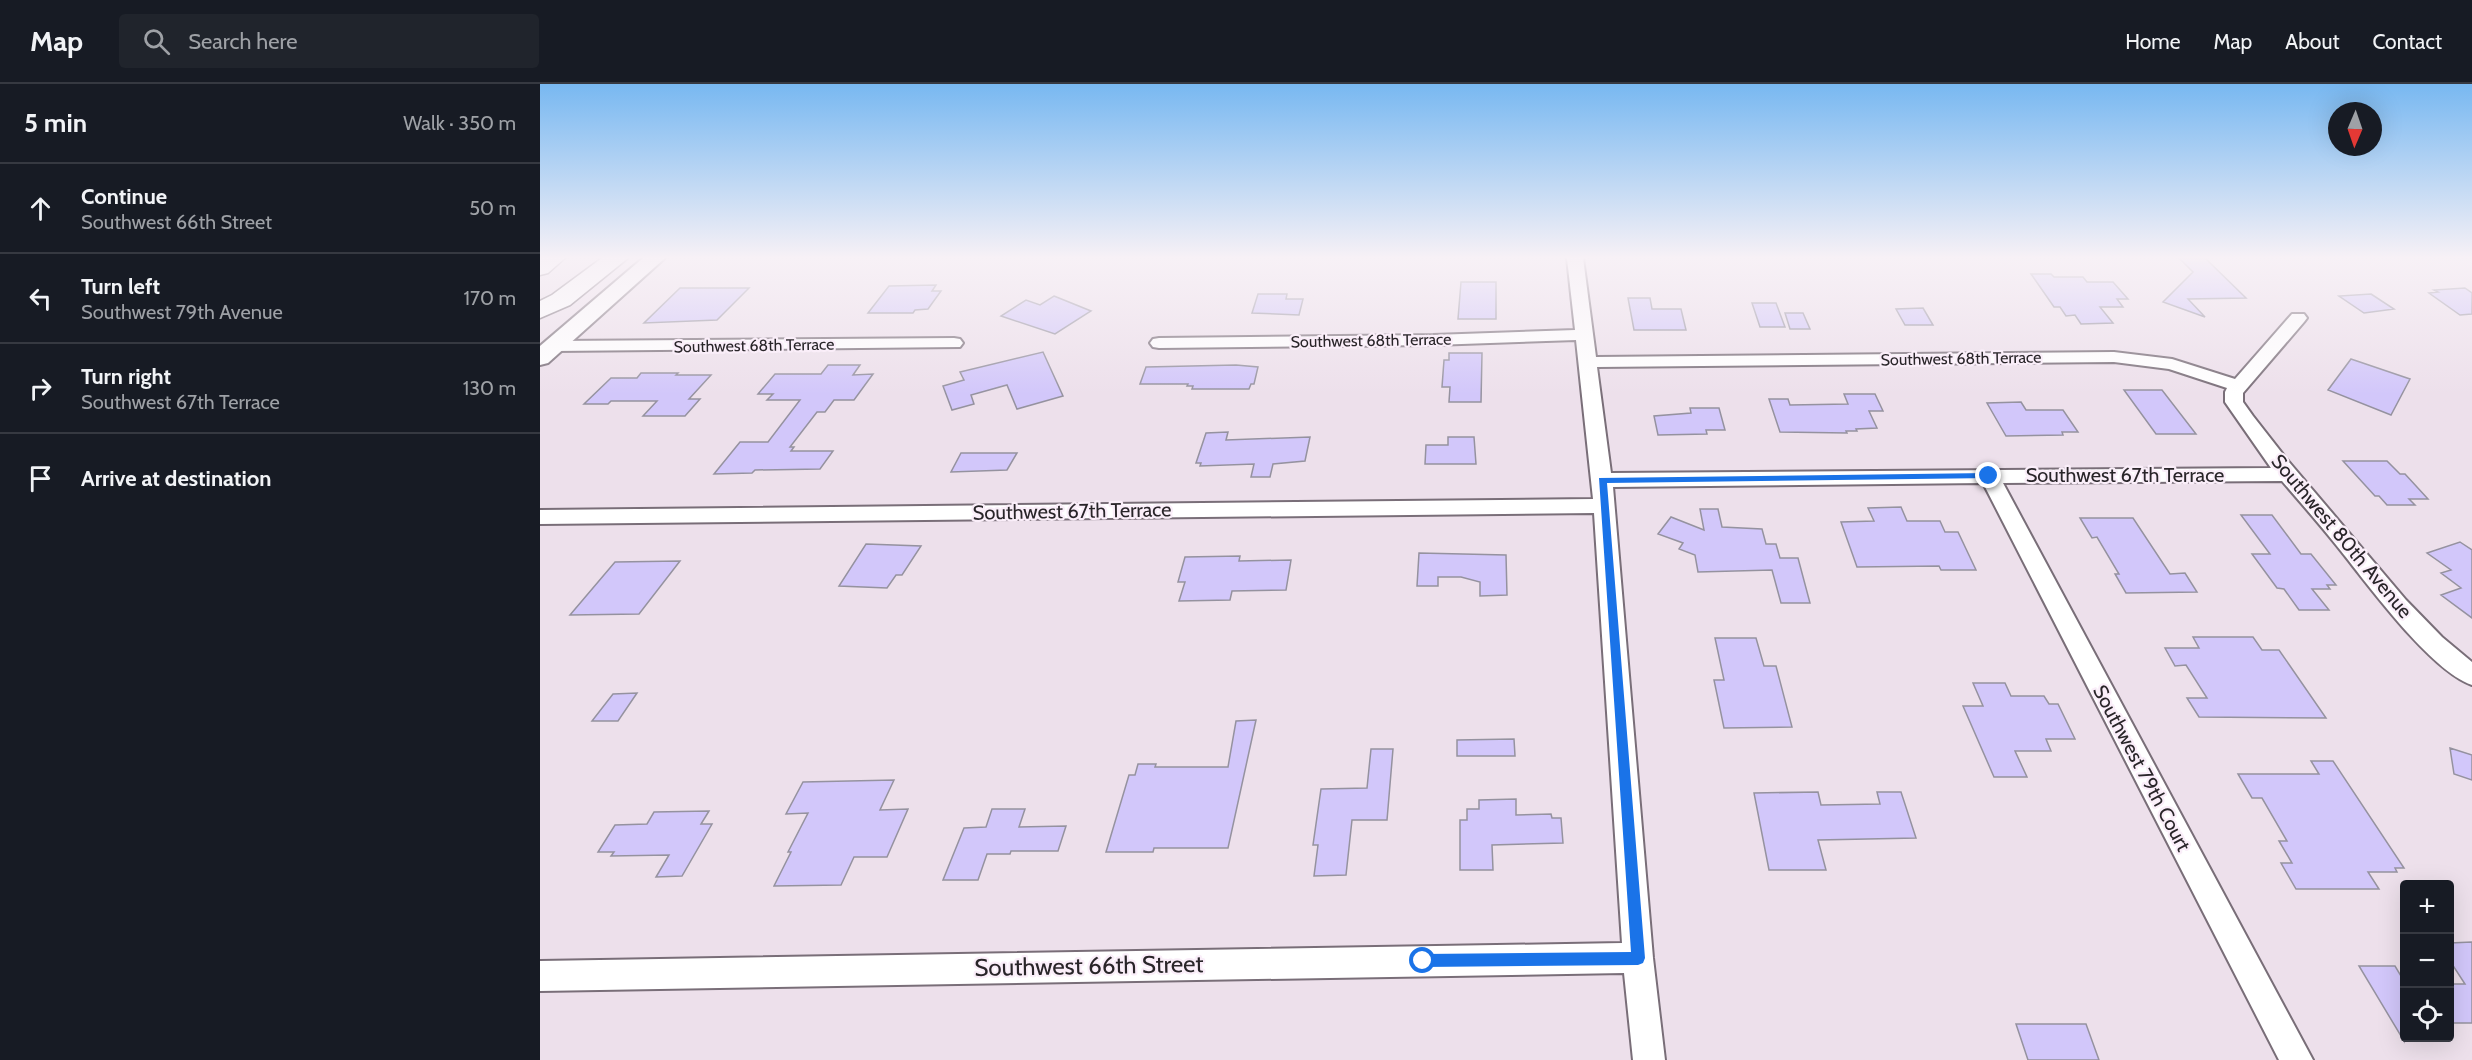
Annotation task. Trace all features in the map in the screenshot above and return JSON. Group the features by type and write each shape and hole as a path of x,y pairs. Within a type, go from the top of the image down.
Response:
{"highway":[{"path":"540,310 554,304"}],"street":[{"path":"547,352 603,304"},
{"path":"1580,304 1602,480 1638,958 1649,1060"},
{"path":"2239,386 2298,318"},
{"name":"Southwest 68th Terrace","path":"1159,343 1433,340 1583,335"},
{"name":"Southwest 68th Terrace","path":"547,352 954,343"},
{"name":"Southwest 68th Terrace","path":"1588,362 2114,357 2172,364 2239,386"},
{"name":"Southwest 80th Avenue","path":"2239,386 2234,392 2234,402 2288,474 2417,626 2436,646 2472,675"},
{"name":"Southwest 67th Terrace","path":"1602,480 2288,474"},
{"name":"Southwest 79th Court","path":"1989,476 2297,1060"},
{"name":"Southwest 67th Terrace","path":"540,517 1604,506"},
{"name":"Southwest 66th Street","path":"540,976 1638,958"}],"building":[{"path":"664,304 733,304 717,320 644,323"},
{"path":"875,304 932,304 928,309 915,310 913,313 868,313"},
{"path":"1020,304 1073,304 1091,311 1055,334 1001,316"},
{"path":"1255,304 1302,304 1299,315 1252,313"},
{"path":"1459,304 1496,304 1496,319 1458,319"},
{"path":"1629,304 1651,304 1652,309 1681,309 1686,330 1634,330"},
{"path":"1752,304 1776,304 1785,327 1760,327"},
{"path":"2052,304 2120,304 2123,307 2100,307 2113,323 2081,324 2075,315 2066,316 2060,307 2054,307"},
{"path":"2167,304 2192,304 2205,317"},
{"path":"2350,304 2386,304 2394,309 2364,313"},
{"path":"2444,304 2472,304 2472,314 2460,315"},
{"path":"1923,308 1933,325 1905,325 1896,309"},
{"path":"1785,313 1803,313 1810,329 1790,329"},
{"path":"1043,352 1063,396 1017,409 1007,385 971,395 974,404 952,410 943,386 964,380 960,372"},
{"path":"1449,353 1482,353 1481,402 1449,402 1450,387 1442,387 1444,360 1449,360"},
{"path":"2351,359 2410,379 2391,415 2328,390"},
{"path":"828,365 860,365 853,375 873,374 854,400 834,400 825,412 817,412 790,447 794,447 791,451 833,451 820,469 755,470 752,473 714,474 740,442 768,442 800,400 767,400 773,394 758,394 775,374 821,374"},
{"path":"1236,365 1258,367 1254,384 1251,384 1249,389 1192,389 1193,386 1187,386 1188,384 1140,384 1146,367"},
{"path":"641,373 711,375 689,399 700,399 685,416 643,416 657,401 611,401 608,404 584,404 611,378 637,378"},
{"path":"2124,390 2162,390 2196,434 2156,434"},
{"path":"1844,394 1875,394 1883,411 1869,411 1877,428 1856,429 1857,431 1846,431 1847,433 1780,432 1769,399 1788,399 1790,405 1848,404"},
{"path":"2021,402 2026,410 2063,410 2078,432 2062,432 2063,435 2006,436 1987,403"},
{"path":"1690,408 1719,408 1725,430 1706,430 1707,434 1658,435 1654,416 1691,413"},
{"path":"1228,432 1226,440 1310,437 1305,461 1273,464 1270,477 1251,477 1254,464 1200,466 1201,463 1196,463 1206,433"},
{"path":"1448,437 1474,437 1476,464 1425,464 1426,445 1448,445"},
{"path":"961,453 1017,453 1007,470 951,472"},
{"path":"2343,461 2387,461 2400,474 2405,474 2428,499 2409,499 2415,505 2387,505 2379,496 2375,496"},
{"path":"1901,507 1907,521 1940,521 1945,532 1958,532 1976,570 1941,570 1939,566 1857,567 1841,522 1874,521 1868,508"},
{"path":"1700,509 1718,509 1722,527 1762,529 1766,544 1776,544 1780,558 1798,558 1810,603 1781,603 1772,570 1698,572 1695,555 1679,549 1683,543 1658,534 1671,517 1704,530"},
{"path":"2241,515 2272,515 2301,554 2311,554 2336,585 2327,585 2330,589 2312,589 2329,610 2299,610 2284,589 2277,588 2252,554 2270,554"},
{"path":"2080,518 2133,518 2170,574 2185,573 2197,592 2126,593 2115,574 2119,574 2097,537 2092,538"},
{"path":"2460,542 2472,550 2472,618 2441,595 2461,588 2441,573 2451,570 2427,553"},
{"path":"866,544 921,546 902,575 896,575 887,588 839,586"},
{"path":"1419,553 1506,555 1507,595 1480,596 1480,582 1461,577 1438,577 1438,586 1417,586"},
{"path":"1240,556 1239,561 1291,560 1286,590 1232,591 1230,600 1179,601 1185,582 1178,582 1185,557"},
{"path":"680,561 639,614 570,615 615,562"},
{"path":"2193,637 2253,637 2262,650 2279,650 2326,718 2199,717 2187,698 2207,698 2186,665 2175,666 2165,648 2199,648"},
{"path":"1715,638 1756,638 1764,666 1776,666 1792,727 1724,728 1714,680 1724,680"},
{"path":"1973,683 2005,683 2011,696 2044,696 2049,704 2058,704 2075,739 2046,739 2051,751 2015,751 2027,777 1994,777 1963,706 1983,706"},
{"path":"637,693 618,721 592,721 613,694"},
{"path":"1256,720 1228,848 1154,848 1153,852 1106,852 1129,775 1135,775 1138,764 1156,764 1155,767 1228,767 1236,721"},
{"path":"1514,739 1515,756 1457,756 1457,740"},
{"path":"2450,748 2472,755 2472,780 2454,774"},
{"path":"1371,749 1393,749 1387,820 1352,820 1346,875 1314,876 1318,845 1313,845 1321,789 1367,788"},
{"path":"2311,761 2333,761 2404,868 2395,868 2397,872 2368,872 2379,889 2296,889 2281,863 2292,863 2279,841 2287,841 2262,798 2252,798 2238,774 2319,774"},
{"path":"894,780 880,810 908,809 887,857 854,857 841,885 774,886 808,813 786,814 803,782"},
{"path":"1818,792 1821,805 1880,804 1877,792 1901,792 1916,838 1818,840 1826,870 1769,870 1754,793"},
{"path":"1516,799 1516,815 1551,814 1552,818 1561,818 1563,843 1492,845 1493,870 1460,870 1460,820 1467,820 1467,809 1479,809 1479,800"},
{"path":"992,809 1025,809 1019,827 1066,826 1058,851 1011,851 1010,854 987,854 978,880 943,880 964,828 986,827"},
{"path":"709,811 701,824 712,824 682,876 656,877 669,855 611,856 614,852 598,852 615,825 647,824 654,812"},
{"path":"2472,942 2472,1023 2454,1023 2454,984 2465,984 2454,967 2454,943"},
{"path":"2359,966 2395,966 2400,974 2400,1034"},
{"path":"2016,1024 2086,1024 2099,1060 2028,1060"}],"route":[{"path":"1423,961 1638,958 1602,480 1989,476"}]}
